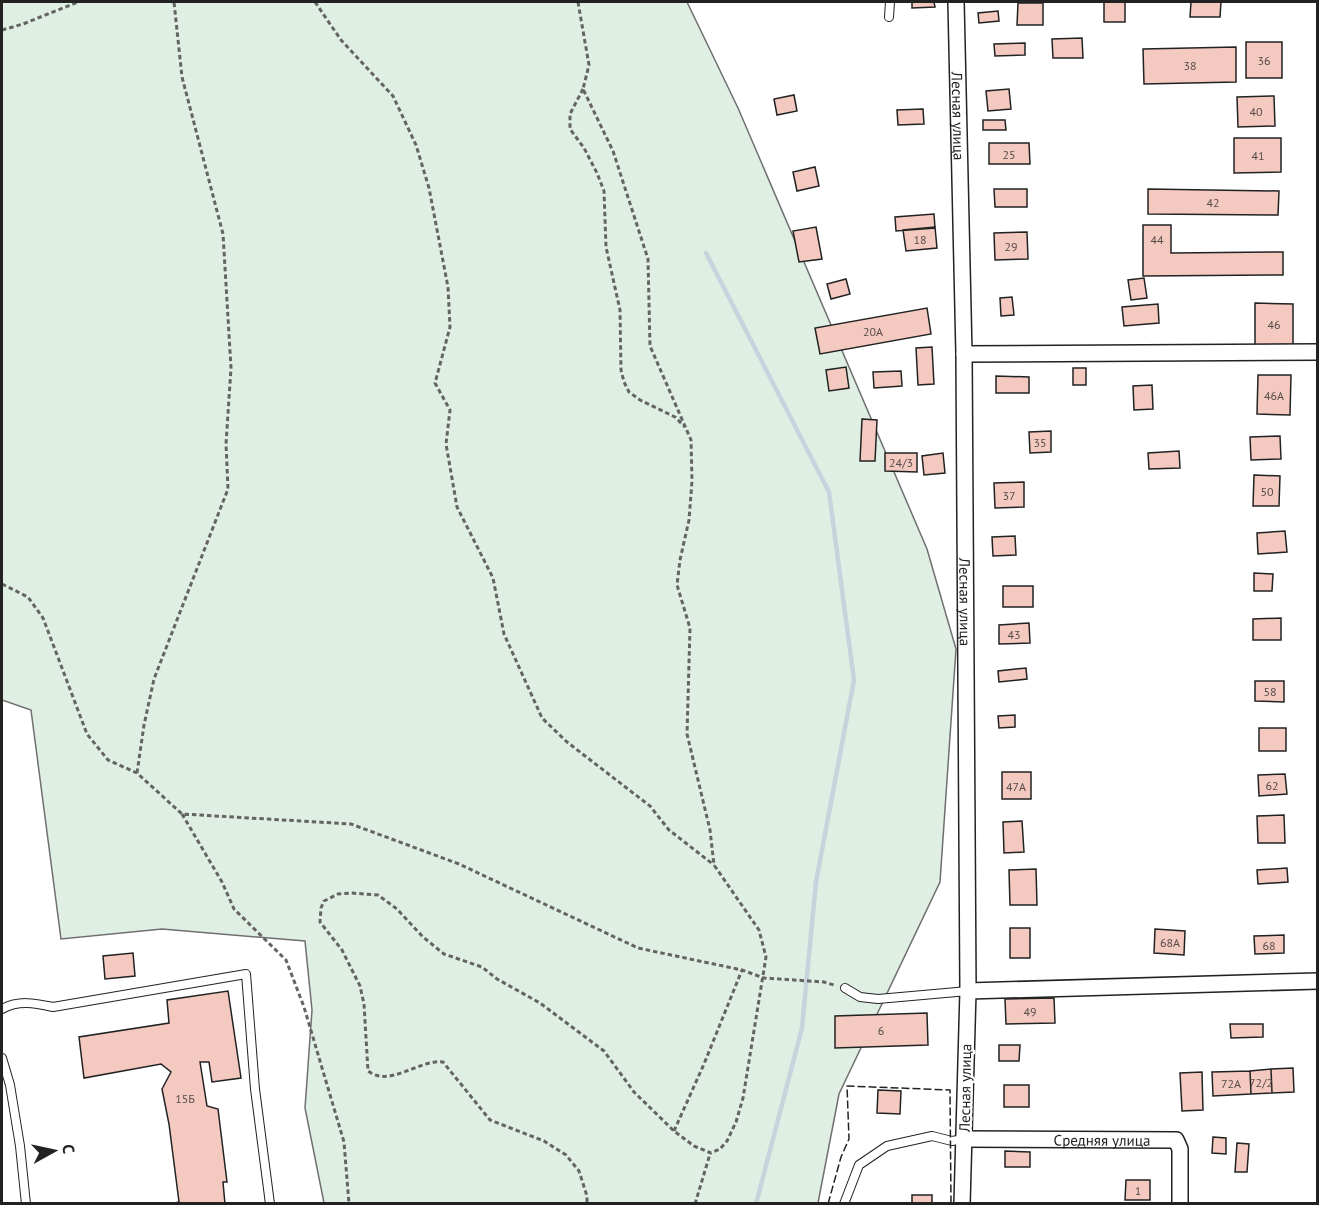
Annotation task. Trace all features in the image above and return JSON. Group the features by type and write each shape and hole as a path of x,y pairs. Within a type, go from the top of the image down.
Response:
{"street":[{"name":"Лесная улица","path":"956,2 964,354 968,991 962,1203"},
{"path":"964,354 1317,352"},
{"path":"968,991 1317,981"},
{"name":"Средняя улица","path":"964,1139 1176,1140 1180,1149 1180,1203"}],"lane":[{"path":"889,17 890,2"},
{"path":"2,1009 28,1001 53,1007 246,974 255,1089 270,1203"},
{"path":"845,988 860,997 878,999 968,991"},
{"path":"2,1058 12,1095 26,1203"},
{"path":"844,1203 859,1165 887,1146 932,1136 952,1141 964,1139"}],"path":[{"path":"2,30 24,24 78,2"},
{"path":"137,773 154,679 228,489 226,444 231,368 224,234 182,77 174,2"},
{"path":"315,2 341,40 393,96 416,145 429,188 448,287 450,327 435,383 450,410 446,444 457,507 492,578 504,634 534,702 542,718 567,742 650,806 669,830 714,865 759,930 766,957 745,1087 736,1122 727,1141 720,1149 711,1153 694,1146 674,1131 634,1092 604,1051 540,1003 497,979 482,967 444,954 423,937 397,909 378,896 338,894 324,901 320,922 342,950 360,986 364,1004 368,1071 375,1076 389,1076 434,1061 443,1062 490,1119 544,1141 566,1155 579,1171 587,1203"},
{"path":"578,2 589,65 583,89 570,114 570,129 584,148 604,191 606,247 620,310 621,370 624,382 629,392 675,417 687,428"},
{"path":"583,89 613,151 648,259 650,345 691,440 692,481 689,520 677,585 690,627 687,734 710,830 714,865"},
{"path":"2,584 28,597 43,618 87,734 108,760 137,773 182,814 222,882 234,909 286,960 304,1007 344,1142 349,1203"},
{"path":"182,814 351,824 459,864 638,948 742,970 764,978 824,982"},
{"path":"674,1131 742,970"},
{"path":"695,1203 711,1153"}],"green space":[{"path":"2,2 687,2 738,108 927,549 956,649 940,882 839,1094 818,1203 324,1203 305,1108 312,1010 305,941 162,929 61,939 31,710 2,700"}],"building":[{"path":"912,2 934,2 935,7 912,8"},
{"path":"1104,2 1125,2 1125,22 1104,22"},
{"path":"1191,2 1221,2 1220,17 1190,17"},
{"path":"1018,3 1043,3 1043,25 1017,25"},
{"path":"998,11 999,21 979,23 978,13"},
{"path":"1082,38 1083,58 1053,58 1052,39"},
{"path":"1246,42 1282,42 1282,78 1246,78"},
{"path":"1025,43 1025,55 995,56 994,44"},
{"path":"1236,47 1236,82 1144,84 1143,49"},
{"path":"1009,89 1011,109 988,111 986,91"},
{"path":"794,95 797,111 777,115 774,99"},
{"path":"1274,96 1275,126 1238,127 1237,97"},
{"path":"923,109 924,124 898,125 897,110"},
{"path":"983,120 1005,120 1006,130 983,130"},
{"path":"1234,138 1281,138 1281,172 1234,173"},
{"path":"989,143 1029,143 1030,164 989,164"},
{"path":"815,167 819,186 797,191 793,172"},
{"path":"994,189 1027,189 1027,207 995,207"},
{"path":"1148,189 1279,191 1278,215 1148,214"},
{"path":"934,214 935,228 896,231 895,217"},
{"path":"1143,225 1171,225 1171,253 1283,252 1283,275 1143,276"},
{"path":"816,227 822,259 799,262 793,231"},
{"path":"935,227 937,248 906,251 903,230"},
{"path":"1027,232 1028,259 995,260 994,233"},
{"path":"1144,278 1147,298 1131,300 1128,280"},
{"path":"846,279 850,294 831,299 827,284"},
{"path":"1012,297 1014,315 1001,316 1000,298"},
{"path":"1255,303 1293,304 1293,345 1255,345"},
{"path":"1158,304 1159,323 1124,326 1122,307"},
{"path":"927,308 931,334 820,354 815,328"},
{"path":"932,347 934,384 918,385 916,348"},
{"path":"846,367 849,388 829,391 826,370"},
{"path":"1073,368 1086,368 1086,385 1073,385"},
{"path":"901,371 902,386 874,388 873,372"},
{"path":"1258,375 1291,375 1290,415 1257,414"},
{"path":"996,376 1029,377 1029,393 996,393"},
{"path":"1152,385 1153,409 1134,410 1133,386"},
{"path":"862,419 877,420 875,461 860,461"},
{"path":"1051,431 1051,452 1030,453 1029,432"},
{"path":"1280,436 1281,459 1251,460 1250,437"},
{"path":"1179,451 1180,468 1149,469 1148,453"},
{"path":"885,453 917,453 917,472 885,471"},
{"path":"943,453 945,473 924,475 922,456"},
{"path":"1254,475 1280,476 1279,506 1253,506"},
{"path":"1024,482 1024,507 995,508 994,483"},
{"path":"1285,531 1287,552 1258,554 1257,533"},
{"path":"1015,536 1016,555 993,556 992,537"},
{"path":"1254,573 1273,574 1272,591 1254,591"},
{"path":"1003,586 1033,586 1033,607 1003,607"},
{"path":"1281,618 1281,640 1253,640 1253,619"},
{"path":"1029,623 1030,643 999,644 999,625"},
{"path":"1026,668 1027,679 999,682 998,671"},
{"path":"1255,681 1284,681 1284,702 1255,701"},
{"path":"1015,715 1015,727 999,728 998,716"},
{"path":"1259,728 1286,728 1286,751 1259,751"},
{"path":"1002,772 1031,772 1031,799 1002,799"},
{"path":"1285,774 1287,794 1259,796 1258,775"},
{"path":"1284,815 1285,843 1258,843 1257,816"},
{"path":"1022,821 1024,852 1004,853 1003,822"},
{"path":"1287,868 1288,882 1258,884 1257,870"},
{"path":"1036,869 1037,905 1010,905 1009,870"},
{"path":"1010,928 1030,928 1030,958 1010,958"},
{"path":"1155,929 1185,931 1184,955 1154,953"},
{"path":"1284,935 1284,953 1255,954 1254,936"},
{"path":"133,953 135,976 105,979 103,956"},
{"path":"228,991 241,1078 212,1082 209,1062 200,1062 207,1106 218,1109 227,1182 223,1182 225,1204 170,1204 179,1202 162,1089 171,1072 161,1064 84,1078 79,1037 169,1023 167,1000"},
{"path":"1054,998 1055,1023 1006,1024 1005,999"},
{"path":"927,1013 928,1045 835,1048 835,1016"},
{"path":"1230,1024 1263,1024 1263,1037 1231,1038"},
{"path":"999,1045 1020,1045 1019,1061 999,1061"},
{"path":"1293,1068 1294,1092 1272,1093 1271,1069"},
{"path":"1271,1069 1272,1093 1251,1094 1250,1071"},
{"path":"1250,1071 1251,1094 1213,1096 1212,1072"},
{"path":"1202,1072 1203,1110 1182,1111 1180,1073"},
{"path":"1004,1085 1029,1085 1029,1107 1004,1107"},
{"path":"878,1090 901,1091 900,1114 877,1113"},
{"path":"1213,1137 1226,1138 1226,1154 1212,1153"},
{"path":"1237,1143 1249,1144 1247,1172 1235,1172"},
{"path":"1005,1151 1030,1152 1030,1167 1005,1167"},
{"path":"1126,1180 1150,1180 1150,1200 1125,1200"},
{"path":"912,1195 932,1195 932,1204 912,1204"}],"waterway":[{"path":"706,253 829,492 854,680 816,882 802,1028 756,1204"}],"fence":[{"path":"828,1204 841,1157 849,1139 847,1086 950,1090 951,1204"}]}
